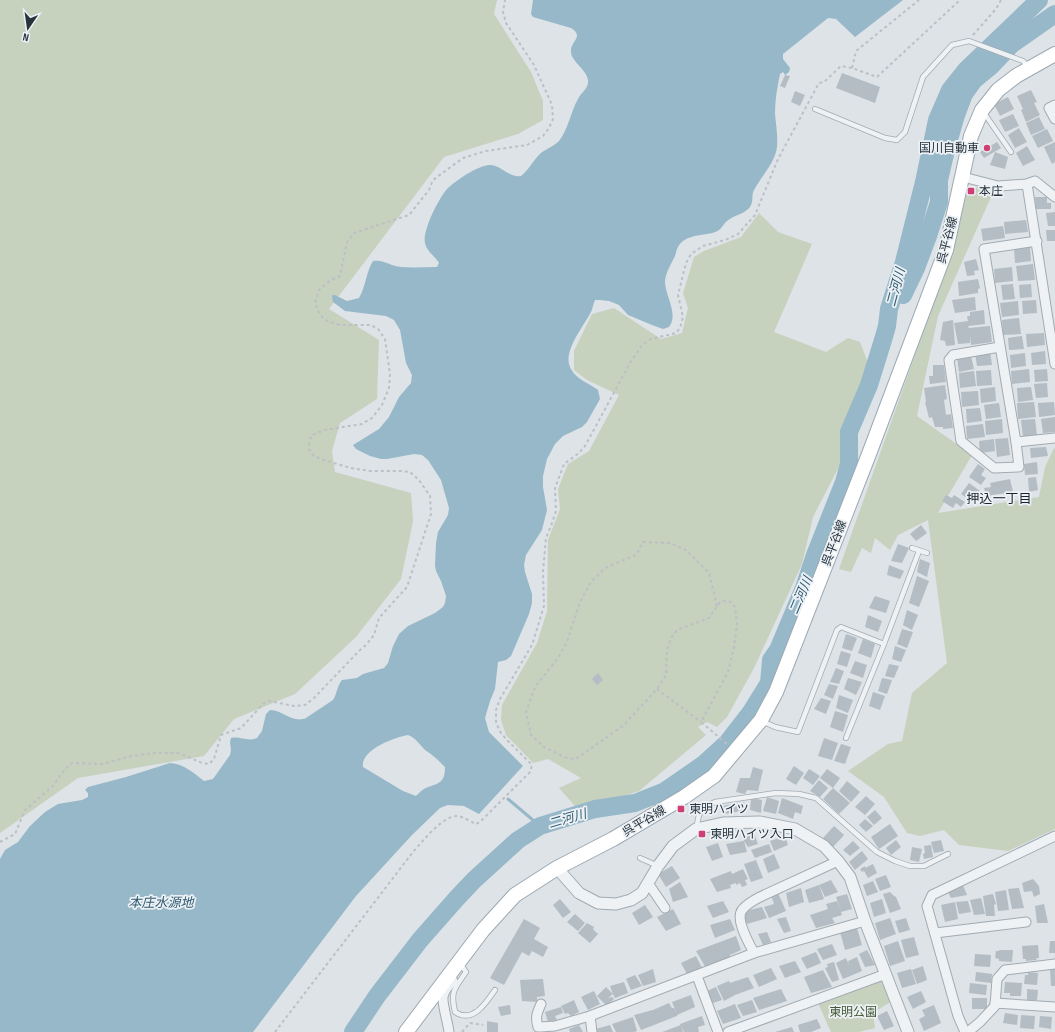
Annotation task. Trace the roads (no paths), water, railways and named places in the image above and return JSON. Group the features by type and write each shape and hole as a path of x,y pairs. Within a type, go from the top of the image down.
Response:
{"main road":[{"name":"呉平谷線","path":"406,1032 460,964 483,930 515,895 557,868 613,839 684,797 714,776 761,720 776,692 936,278 946,250 972,136 982,110 998,90 1016,76 1027,64 1055,54"}],"street":[{"path":"1055,104 1049,108 1055,119"},
{"path":"963,177 998,186 1027,184 1035,181 1055,197"},
{"path":"1027,184 1055,364"},
{"path":"1000,347 953,355 949,360 961,441 994,468 1019,467 1016,442 984,249 1037,241"},
{"path":"1016,442 1055,438"},
{"path":"557,868 579,893 598,903 616,904 631,900 642,893 658,866 673,846 696,829 723,822 760,822 795,829 824,846 850,877 907,1032"},
{"path":"965,1032 958,1016 927,906 932,895 1055,836"},
{"path":"754,954 739,920 741,911 760,897 838,861"},
{"path":"648,883 665,908"},
{"path":"541,1004 536,1014 538,1027 555,1026 590,1016 754,954 865,921"},
{"path":"935,933 1026,922"},
{"path":"449,1032 443,998 448,987 459,973 460,964"},
{"path":"968,1032 995,1006 997,980 1005,970 1055,964"},
{"path":"728,1032 886,974"},
{"path":"697,976 718,1032"},
{"path":"995,1003 1055,1007"},
{"path":"590,1016 592,1032"}],"lane":[{"path":"815,109 885,138 897,140 906,132 923,77 952,45 969,41 1027,64"},
{"path":"982,110 1011,152"},
{"path":"912,548 927,553"},
{"path":"846,738 884,644 919,551"},
{"path":"761,720 775,727 798,732 837,630 841,627 884,644"},
{"path":"696,829 699,815 703,808 715,802 776,793 799,794 816,798 878,852 894,861 910,866 924,866 948,854"},
{"path":"640,858 658,866"},
{"path":"460,964 466,972 454,989 452,1000 455,1012 466,1016 474,1014 485,1005 496,990"}],"water":[{"name":"本庄水源地","path":"533,0 903,0 855,37 836,19 828,18 783,54 783,59 790,68 789,72 785,75 783,72 780,74 778,84 775,114 777,147 774,158 754,190 751,205 748,209 730,219 719,230 686,239 678,247 675,257 667,272 665,281 673,316 669,327 663,329 652,325 628,315 619,305 609,301 595,300 591,312 571,348 569,363 573,373 598,390 600,399 587,422 582,427 563,436 555,444 547,459 543,476 543,487 547,510 542,530 526,555 524,565 532,594 532,603 529,614 511,656 506,660 498,662 495,689 485,718 489,732 523,766 479,814 464,806 448,805 440,808 412,835 356,896 253,1032 0,1032 0,859 5,850 18,842 30,826 45,812 58,804 82,800 88,797 88,793 85,790 88,787 170,763 184,767 204,781 213,779 230,755 231,738 257,738 262,731 266,714 270,710 274,710 296,719 306,718 333,700 342,680 357,678 363,674 384,668 388,663 393,646 399,634 408,626 435,613 443,607 446,596 436,571 436,543 438,532 448,515 449,508 441,480 428,460 422,455 414,454 381,459 370,456 356,449 353,445 379,429 389,417 399,397 411,383 412,375 406,363 400,330 394,320 386,316 345,311 333,302 332,296 335,295 347,301 359,298 373,261 380,261 401,267 437,267 439,263 427,249 425,238 432,215 447,189 467,174 479,168 490,165 498,167 513,175 521,176 541,153 559,141 562,137 573,109 588,83 587,76 574,59 571,52 571,48 577,34 571,28 533,17 531,14","holes":["402,736 411,736 445,767 444,776 440,782 421,791 416,796 403,791 363,767 367,755 372,750"]}],"waterway":[{"name":"二河川","path":"353,1032 377,996 420,940 474,880 518,840 540,826 595,809 635,803 665,791 704,764 727,743 751,712 769,683 771,660 778,650 804,588 815,555 844,482 849,464 849,432 869,385 887,326 889,309 904,262 924,182 937,120 950,90 966,70 1039,0"},
{"path":"903,295 916,268 939,202 939,180 956,115 964,94 974,80 991,66 1012,44 1055,14"},
{"path":"508,799 540,826"}],"place":[{"name":"国川自動車","path":"987,148"},
{"name":"本庄","path":"971,191"},
{"name":"東明ハイツ","path":"681,809"},
{"name":"東明ハイツ入口","path":"702,834"}],"district":[{"name":"押込一丁目","path":"999,498"}],"park label":[{"name":"東明公園","path":"853,1012"}]}
